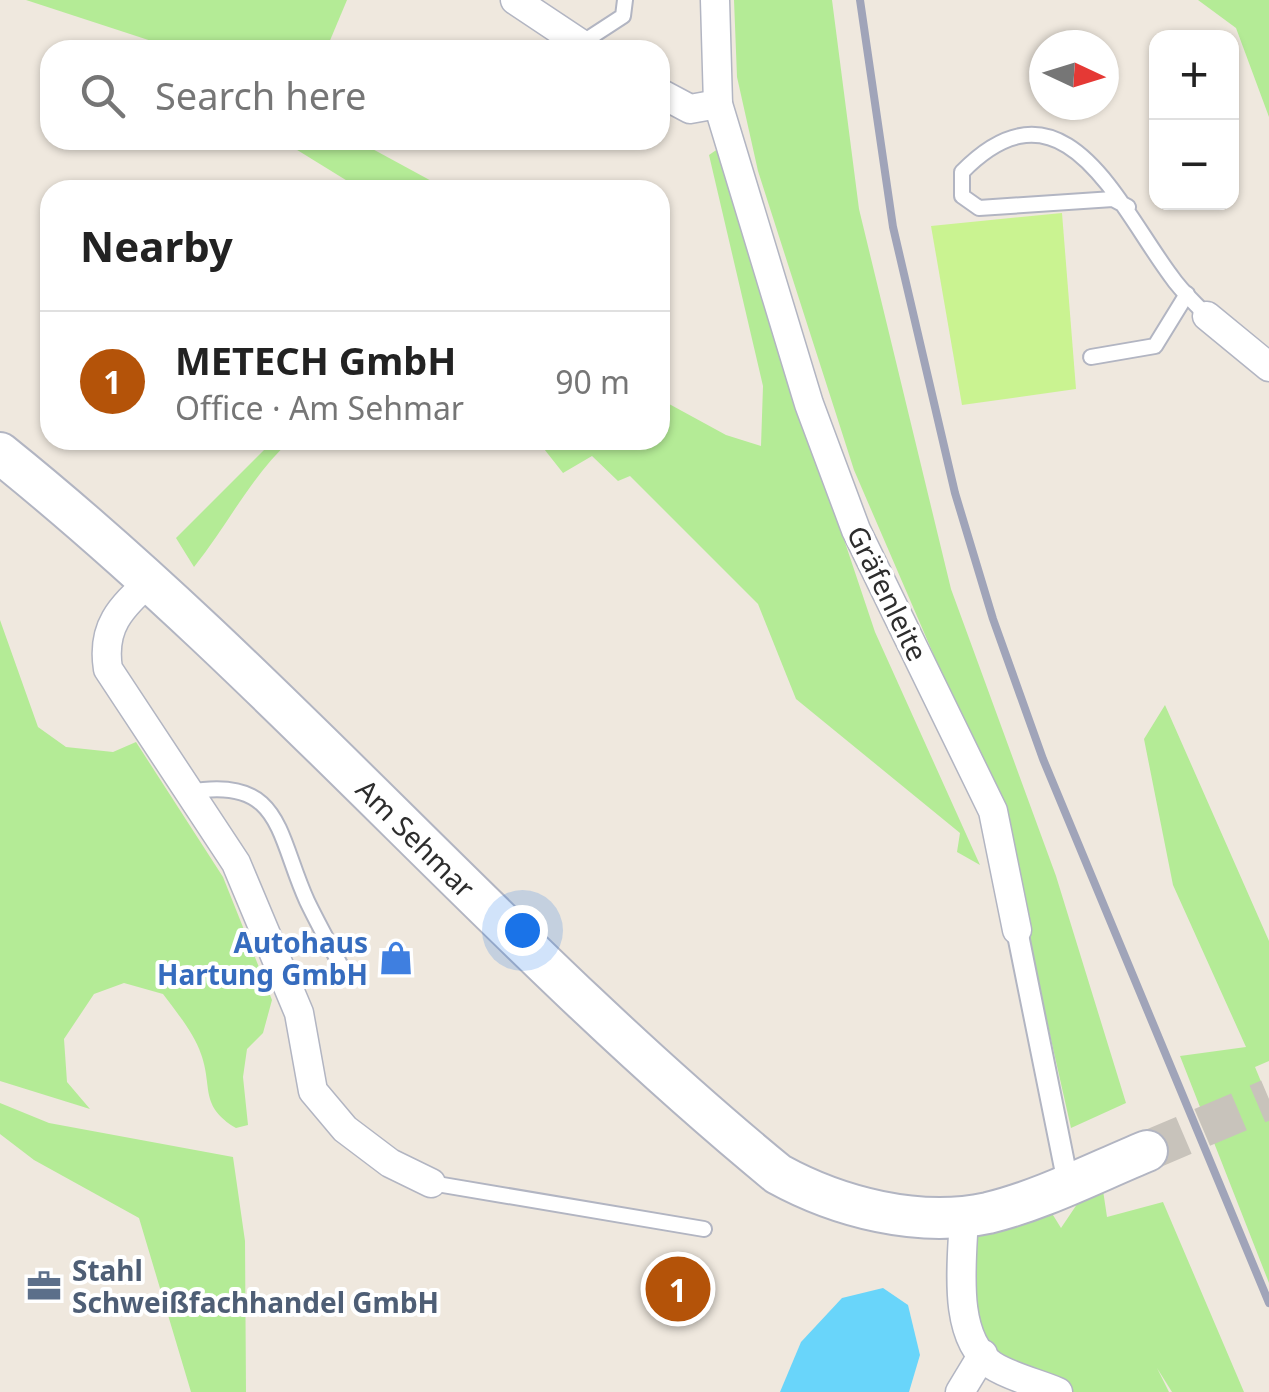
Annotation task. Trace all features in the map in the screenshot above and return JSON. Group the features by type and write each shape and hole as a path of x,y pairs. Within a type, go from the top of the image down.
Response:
{"main road":[{"name":"Am Sehmar","path":"0,453 152,579 519,940 778,1174 823,1199 871,1209 987,1213 1147,1150"}],"street":[{"path":"515,0 575,40"},
{"name":"Gräfenleite","path":"714,0 718,104 808,404 856,530 994,810 1068,1183"},
{"path":"670,98 690,109 718,104"},
{"path":"1208,316 1269,366"},
{"path":"152,579 116,613 105,649 108,669 236,863 300,1013 313,1091 344,1129 390,1163 430,1182"},
{"path":"964,1214 962,1292 970,1335 991,1364 1058,1392"},
{"path":"960,1392 982,1354"}],"lane":[{"path":"594,40 623,16 625,0"},
{"path":"1128,207 1113,199 979,208 962,196 962,172 1003,140 1028,133 1051,136 1084,156 1128,207 1172,278 1208,316"},
{"path":"1091,357 1154,346 1187,294"},
{"path":"188,792 237,788 272,810 307,900 343,970"},
{"path":"430,1182 704,1228"}],"green space":[{"path":"26,0 347,0 330,40 148,40"},
{"path":"734,0 832,0 859,209 951,589 1056,876 1126,1103 1071,1128 998,804 854,470 758,171 737,77"},
{"path":"1198,0 1269,0 1269,117 1239,30"},
{"path":"725,144 814,450 875,632 980,865 957,852 960,833 796,699 758,604 630,476 618,481 592,456 563,473 545,450 670,450 670,404 726,435 761,446 763,386 709,155"},
{"path":"297,150 374,150 430,180 346,180"},
{"path":"1062,213 1076,389 962,405 931,226"},
{"path":"264,450 280,450 194,567 176,538"},
{"path":"0,620 38,727 66,747 113,752 136,742 223,877 272,1000 263,1033 247,1049 243,1077 248,1125 236,1128 217,1112 198,1046 163,994 124,983 94,994 64,1039 67,1082 90,1109 0,1081"},
{"path":"1165,705 1269,941 1269,1061 1255,1067 1269,1101 1269,1283 1180,1056 1246,1047 1173,885 1144,739"},
{"path":"0,1103 49,1123 233,1157 245,1241 246,1392 191,1392 139,1218 34,1160 0,1134"},
{"path":"1100,1170 1107,1217 1163,1202 1244,1392 1172,1392 1157,1368 1169,1392 1058,1392 983,1354 964,1214 1040,1194 1061,1228"}],"water":[{"path":"883,1288 908,1305 920,1355 909,1392 780,1392 801,1342 842,1298"}],"tunnel":[{"path":"1147,1151 1269,1099"}],"railway":[{"path":"860,0 893,227 955,493 993,619 1043,759 1269,1303"}],"place":[{"name":"Autohaus Hartung GmbH","path":"396,958"},
{"name":"Stahl Schweißfachhandel GmbH","path":"44,1286"},
{"name":"METECH GmbH","path":"678,1289"}]}
